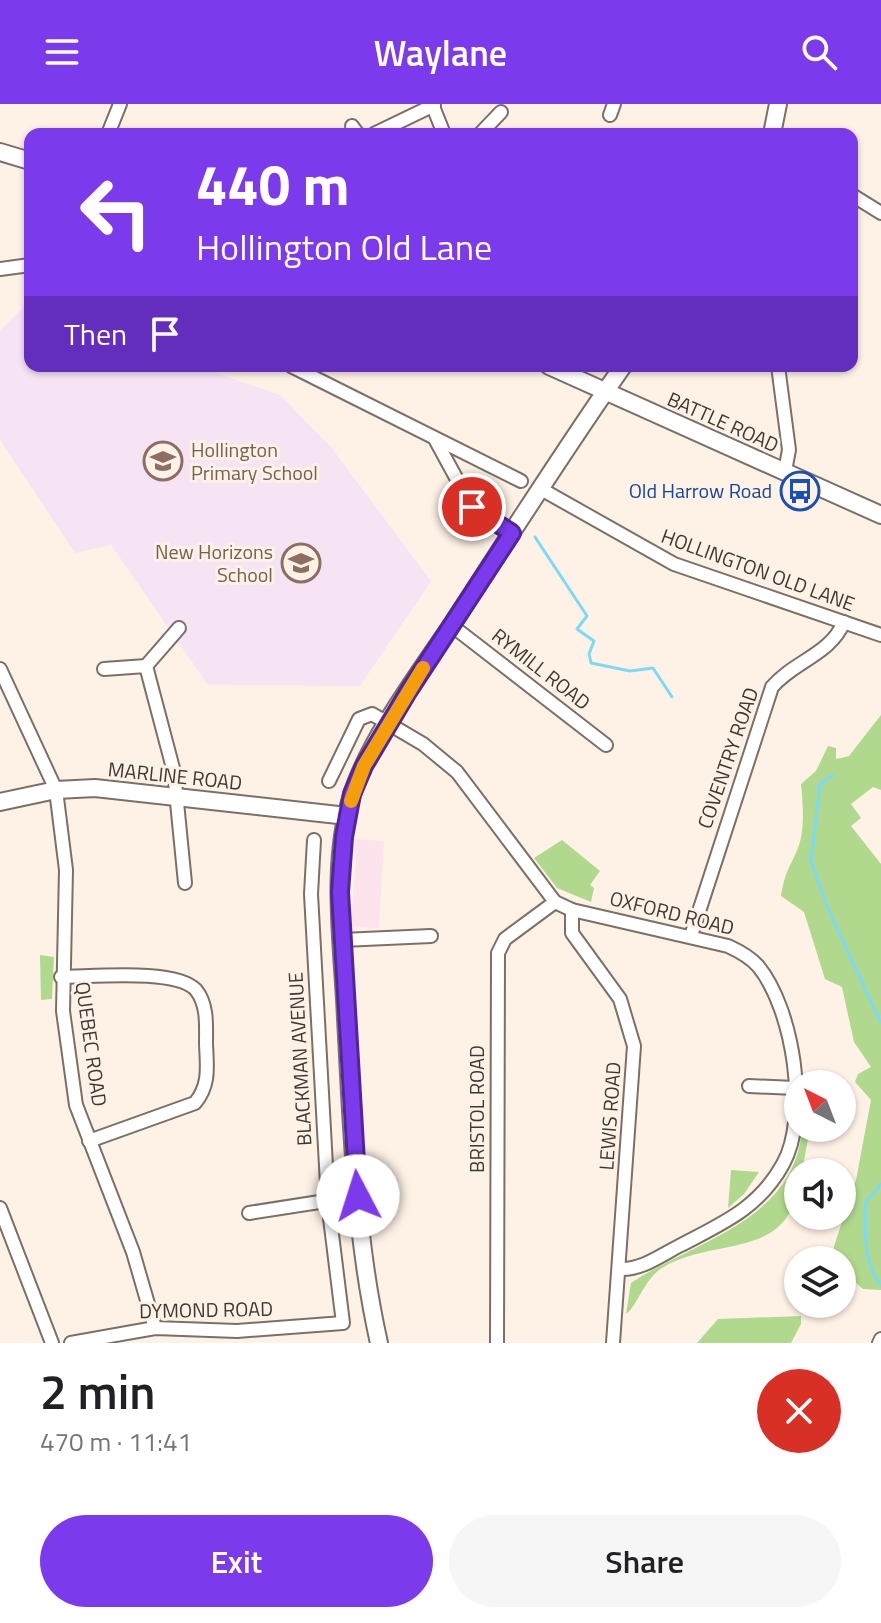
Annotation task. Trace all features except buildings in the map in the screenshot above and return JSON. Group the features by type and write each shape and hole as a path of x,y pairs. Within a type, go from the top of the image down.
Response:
{"street":[{"path":"110,128 120,104"},
{"path":"773,128 778,104"},
{"path":"386,128 433,105 442,128"},
{"path":"486,128 501,112"},
{"path":"0,152 24,159"},
{"path":"858,199 881,213"},
{"path":"0,269 24,266"},
{"path":"303,372 521,481"},
{"name":"BATTLE ROAD","path":"562,372 881,515"},
{"path":"379,1343 370,1298 358,1196 342,940 341,862 347,816 364,766 390,723 451,625 619,372"},
{"path":"779,372 789,450 785,471"},
{"path":"436,441 472,507 512,533"},
{"name":"HOLLINGTON OLD LANE","path":"541,489 674,564 881,635"},
{"name":"COVENTRY ROAD","path":"691,936 772,687 790,669 833,642 844,622"},
{"name":"RYMILL ROAD","path":"451,625 606,745"},
{"path":"104,669 146,666 179,628"},
{"path":"146,666 174,772 185,883"},
{"name":"QUEBEC ROAD","path":"0,669 56,790 66,870 61,977 76,1105 133,1252 155,1328"},
{"path":"329,781 360,718 372,714 390,723"},
{"name":"OXFORD ROAD","path":"390,723 457,772 555,902 572,910 728,946 758,967 776,1000 785,1026 792,1070"},
{"name":"MARLINE ROAD","path":"0,802 56,790 95,788 347,816"},
{"name":"BLACKMAN AVENUE","path":"314,840 311,894 328,1202 343,1323"},
{"name":"BRISTOL ROAD","path":"497,1343 498,953 505,939 555,902"},
{"name":"LEWIS ROAD","path":"572,910 572,933 620,999 634,1046 613,1343"},
{"path":"342,940 431,936"},
{"path":"61,977 177,978 196,990 205,1008 208,1078 204,1093 195,1103 89,1141"},
{"path":"749,1086 784,1088"},
{"name":"OXFORD ROAD","path":"620,1269 644,1264 727,1223 755,1202 788,1154 791,1142"},
{"path":"249,1213 358,1196"},
{"path":"0,1208 52,1343"},
{"name":"DYMOND ROAD","path":"71,1343 155,1328 269,1329 343,1323"},
{"path":"269,1329 270,1343"}],"shaded area":[{"path":"24,307 24,372 213,372 280,395 331,447 431,581 360,686 208,685 111,545 75,553 0,440 0,330"},
{"path":"354,839 384,841 379,928 350,927 356,861"}],"green space":[{"path":"881,715 881,790 873,787 851,804 861,818 851,826 881,864 881,1290 863,1289 856,1283 856,1246 834,1246 839,1230 856,1230 856,1180 871,1100 856,1079 858,1074 871,1067 854,1042 842,987 825,979 804,912 781,896 802,833 801,784 816,771 828,746 836,748 836,759 849,756"},
{"path":"562,840 600,871 590,885 594,888 591,902 557,888 534,858"},
{"path":"40,955 54,957 52,999 41,1000"},
{"path":"799,1142 807,1142 805,1158 795,1158"},
{"path":"731,1170 759,1172 744,1194 728,1208"},
{"path":"784,1180 784,1221 769,1234 750,1242 683,1258 662,1268 650,1279 626,1314 631,1283 738,1225 762,1207"},
{"path":"784,1317 801,1318 801,1324 791,1343 697,1343 718,1319"}],"waterway":[{"path":"535,537 587,616 577,629 594,641 589,654 591,663 630,671 653,668 672,697"},
{"path":"833,775 820,784 811,861 829,911 881,1023"},
{"path":"881,1184 865,1203 868,1257 881,1285"}],"slow traffic":[{"path":"351,801 364,766 423,668"}],"place":[{"name":"Hollington Primary School","path":"163,461"},
{"name":"Old Harrow Road","path":"800,491"},
{"name":"New Horizons School","path":"301,563"}],"route":[{"path":"358,1196 340,892 347,816 364,766 429,658 512,533 472,507"}]}
